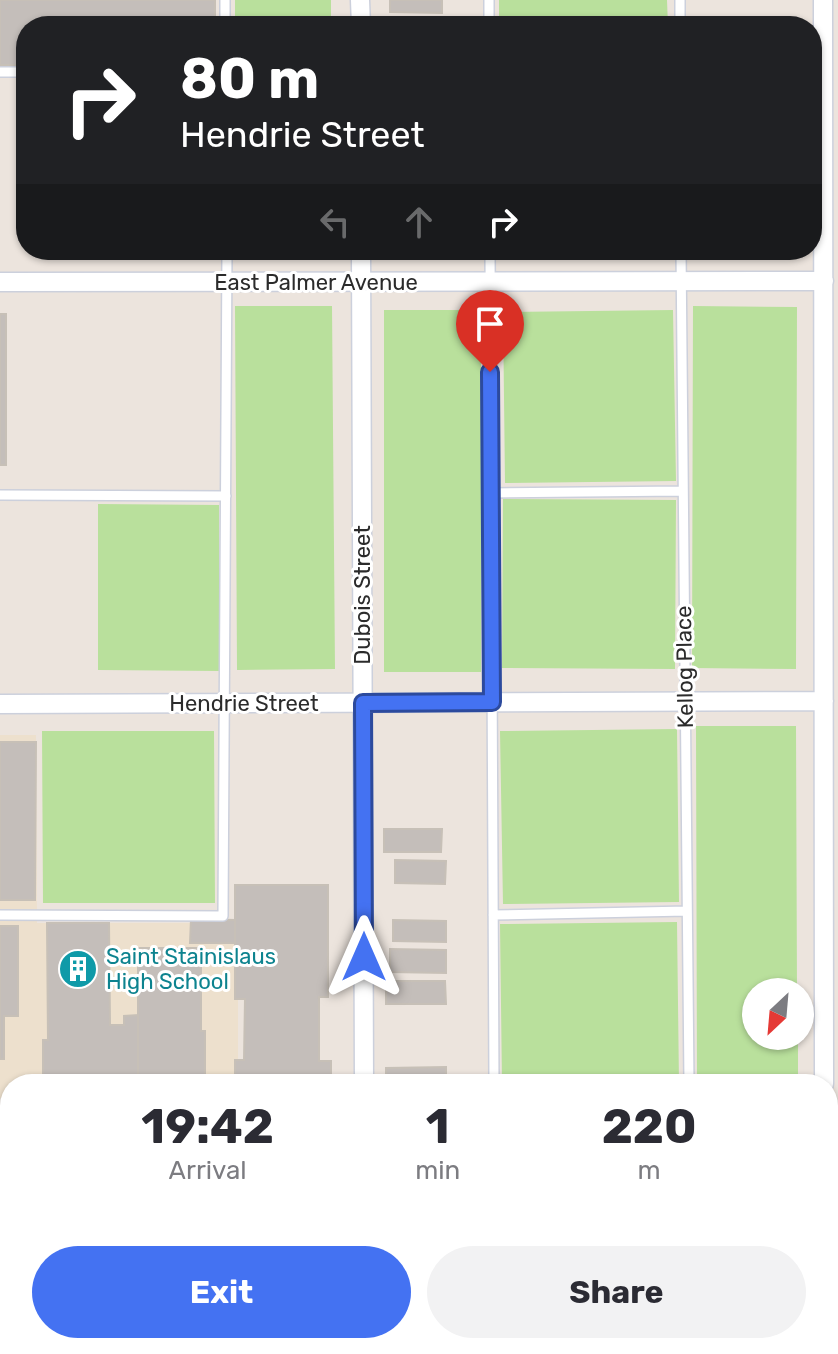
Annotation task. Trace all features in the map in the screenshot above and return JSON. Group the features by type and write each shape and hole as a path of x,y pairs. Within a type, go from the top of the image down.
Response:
{"street":[{"path":"823,0 824,1074"},
{"name":"Dubois Street","path":"361,260 364,1074"},
{"name":"East Palmer Avenue","path":"0,282 824,281"},
{"name":"Hendrie Street","path":"0,704 824,701"}],"lane":[{"path":"0,915 223,916 227,260"},
{"path":"490,260 494,1074"},
{"name":"Kellog Place","path":"681,260 689,1074"},
{"path":"491,493 682,491"},
{"path":"0,495 226,496"},
{"path":"493,915 687,911"}],"shaded area":[{"path":"0,735 36,735 37,923 238,923 238,1074 0,1074"}],"green space":[{"path":"235,0 331,0 331,16 235,16"},
{"path":"499,0 667,0 668,16 499,16"},
{"path":"235,306 332,306 335,669 237,670"},
{"path":"693,306 797,307 796,669 692,668"},
{"path":"384,310 481,310 481,672 384,672"},
{"path":"673,310 676,481 505,483 503,312"},
{"path":"503,499 676,500 675,669 502,668"},
{"path":"98,504 219,505 219,671 98,670"},
{"path":"696,726 796,726 797,978 742,978 742,1050 798,1050 798,1074 697,1074"},
{"path":"677,729 679,902 503,904 500,731"},
{"path":"42,731 214,731 215,903 43,903"},
{"path":"677,922 679,1074 502,1074 500,924"}],"building":[{"path":"0,0 215,0 215,16 16,16 16,65 0,65"},
{"path":"390,0 442,0 442,13 390,12"},
{"path":"0,314 6,314 6,465 0,465"},
{"path":"0,742 36,742 35,900 0,900"},
{"path":"384,829 442,829 441,852 384,852"},
{"path":"395,860 446,861 445,884 395,883"},
{"path":"235,885 328,885 328,997 319,997 319,1061 331,1061 331,1074 235,1074 235,1060 244,1060 245,999 235,999"},
{"path":"191,919 235,920 235,943 190,943"},
{"path":"393,920 446,921 446,942 393,941"},
{"name":"Saint Stainislaus High School","path":"47,923 109,923 110,1025 124,1025 124,1016 138,1015 138,1074 43,1074 43,1040 48,1040"},
{"path":"0,926 18,926 18,1016 4,1016 4,1059 0,1059"},
{"path":"138,948 201,948 201,1031 205,1031 205,1074 138,1074"},
{"path":"390,949 446,950 446,973 390,972"},
{"path":"386,981 445,981 446,1004 386,1004"},
{"path":"446,1067 446,1074 386,1074 386,1068"}],"place":[{"name":"Saint Stainislaus High School","path":"78,969"}],"route":[{"path":"364,957 363,703 492,702 490,372"}]}
